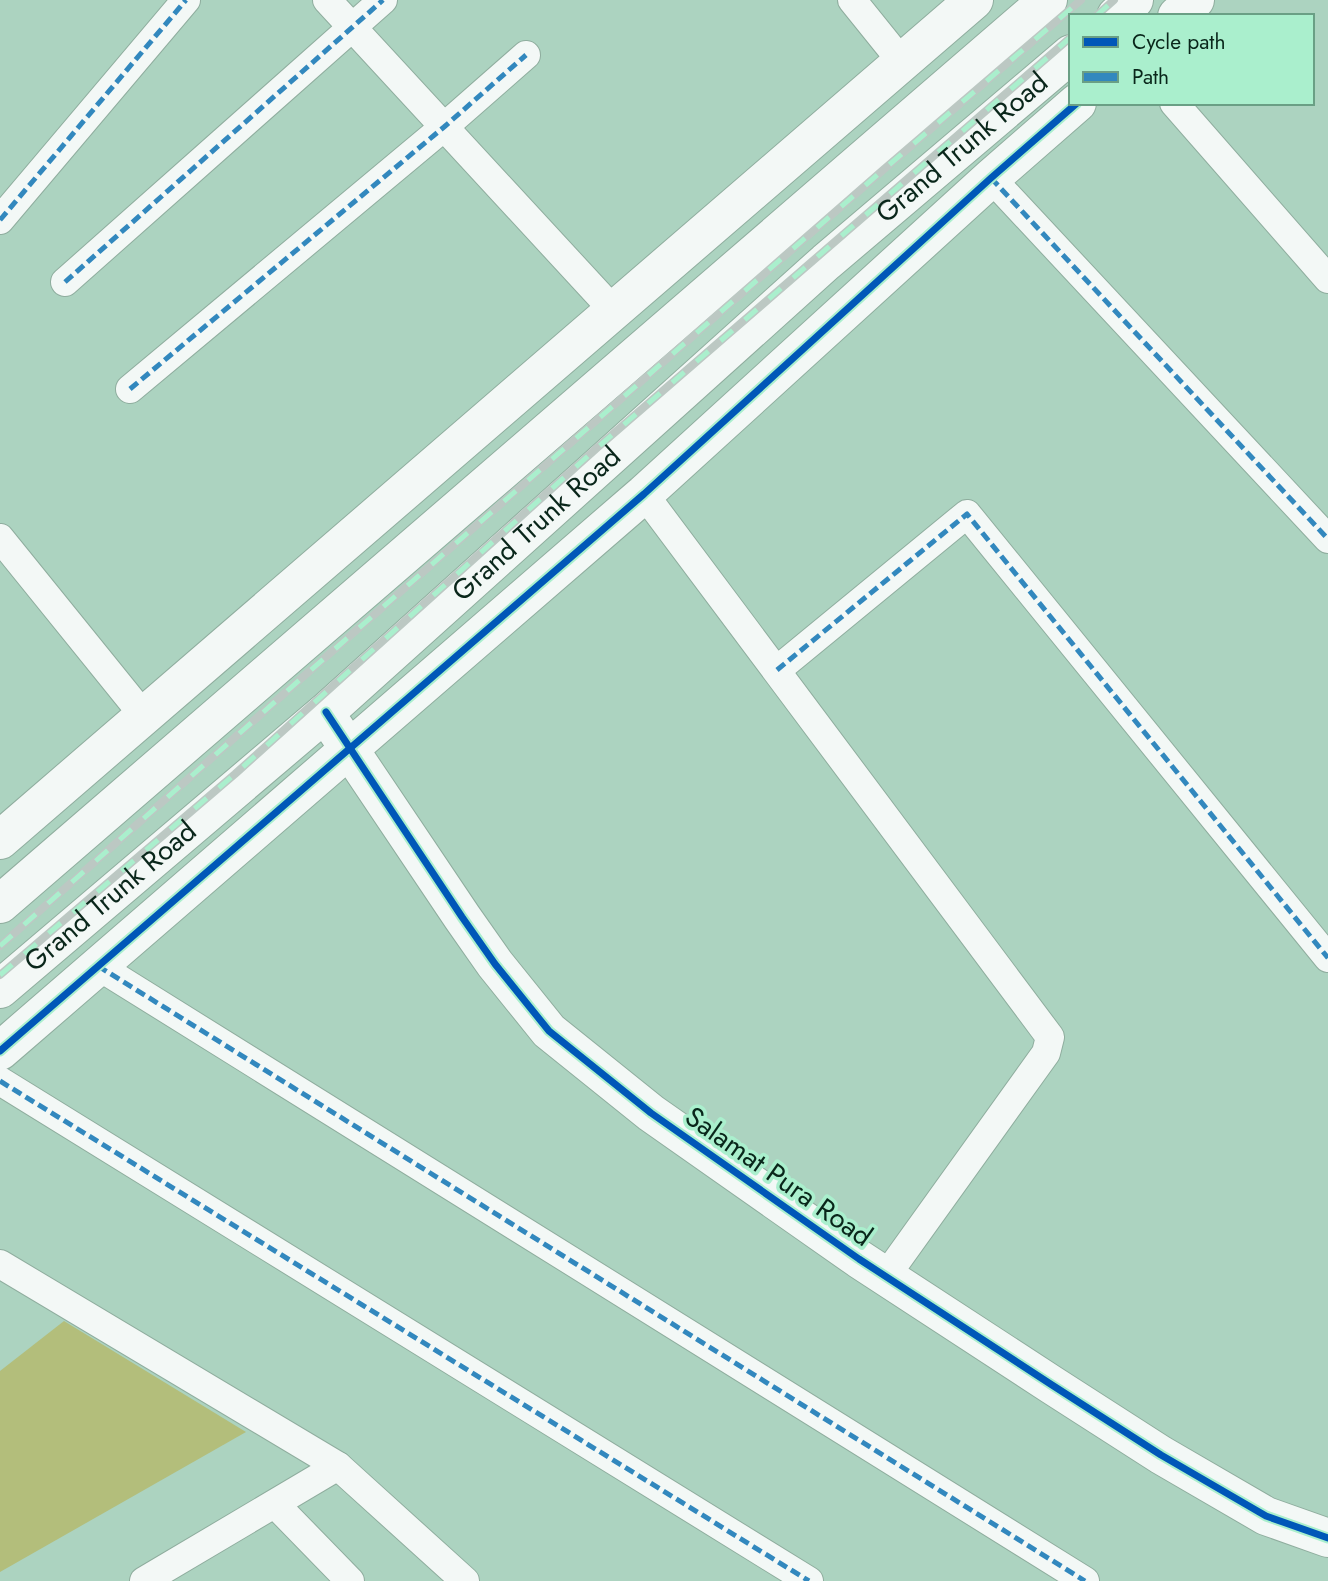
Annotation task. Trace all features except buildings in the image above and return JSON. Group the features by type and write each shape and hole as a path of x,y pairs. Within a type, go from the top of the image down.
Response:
{"street":[{"path":"0,220 186,0"},
{"path":"327,0 614,311"},
{"path":"65,282 383,0"},
{"path":"852,0 902,62"},
{"path":"0,840 974,0"},
{"name":"Grand Trunk Road","path":"0,904 1048,0"},
{"path":"1118,14 1134,0"},
{"path":"1179,14 1195,0"},
{"path":"130,389 444,127 526,55"},
{"name":"Grand Trunk Road","path":"0,989 326,712 826,262 1069,56"},
{"path":"0,1051 644,494 1075,105"},
{"path":"1176,105 1328,279"},
{"path":"991,178 1328,538"},
{"path":"792,221 826,262"},
{"path":"644,494 1050,1037 1046,1052 886,1276"},
{"path":"777,670 967,514 1328,958"},
{"path":"0,538 144,716"},
{"name":"Salamat Pura Road","path":"326,712 488,955 549,1031 651,1113 886,1276 1161,1455 1266,1516 1328,1538"},
{"path":"98,966 1085,1581"},
{"path":"0,1081 808,1581"},
{"path":"0,1264 338,1466 465,1581"},
{"path":"144,1581 338,1466"},
{"path":"275,1504 350,1581"}],"green space":[{"path":"64,1321 246,1432 0,1572 0,1371"}],"railway":[{"path":"0,946 304,676 1081,0"},
{"path":"1098,14 1114,0"},
{"path":"0,975 235,774 598,447 1069,39"}],"marked path":[{"path":"0,220 186,0"},
{"path":"65,282 383,0"},
{"path":"130,389 444,127 526,55"},
{"path":"991,178 1328,539"},
{"path":"777,670 967,514 1328,958"},
{"path":"98,966 1085,1581"},
{"path":"0,1081 809,1581"}],"cycle path":[{"path":"0,1051 644,494 1075,105"},
{"path":"326,712 462,917 495,964 549,1031 651,1113 859,1259 1052,1385 1161,1455 1266,1516 1328,1538"}]}
